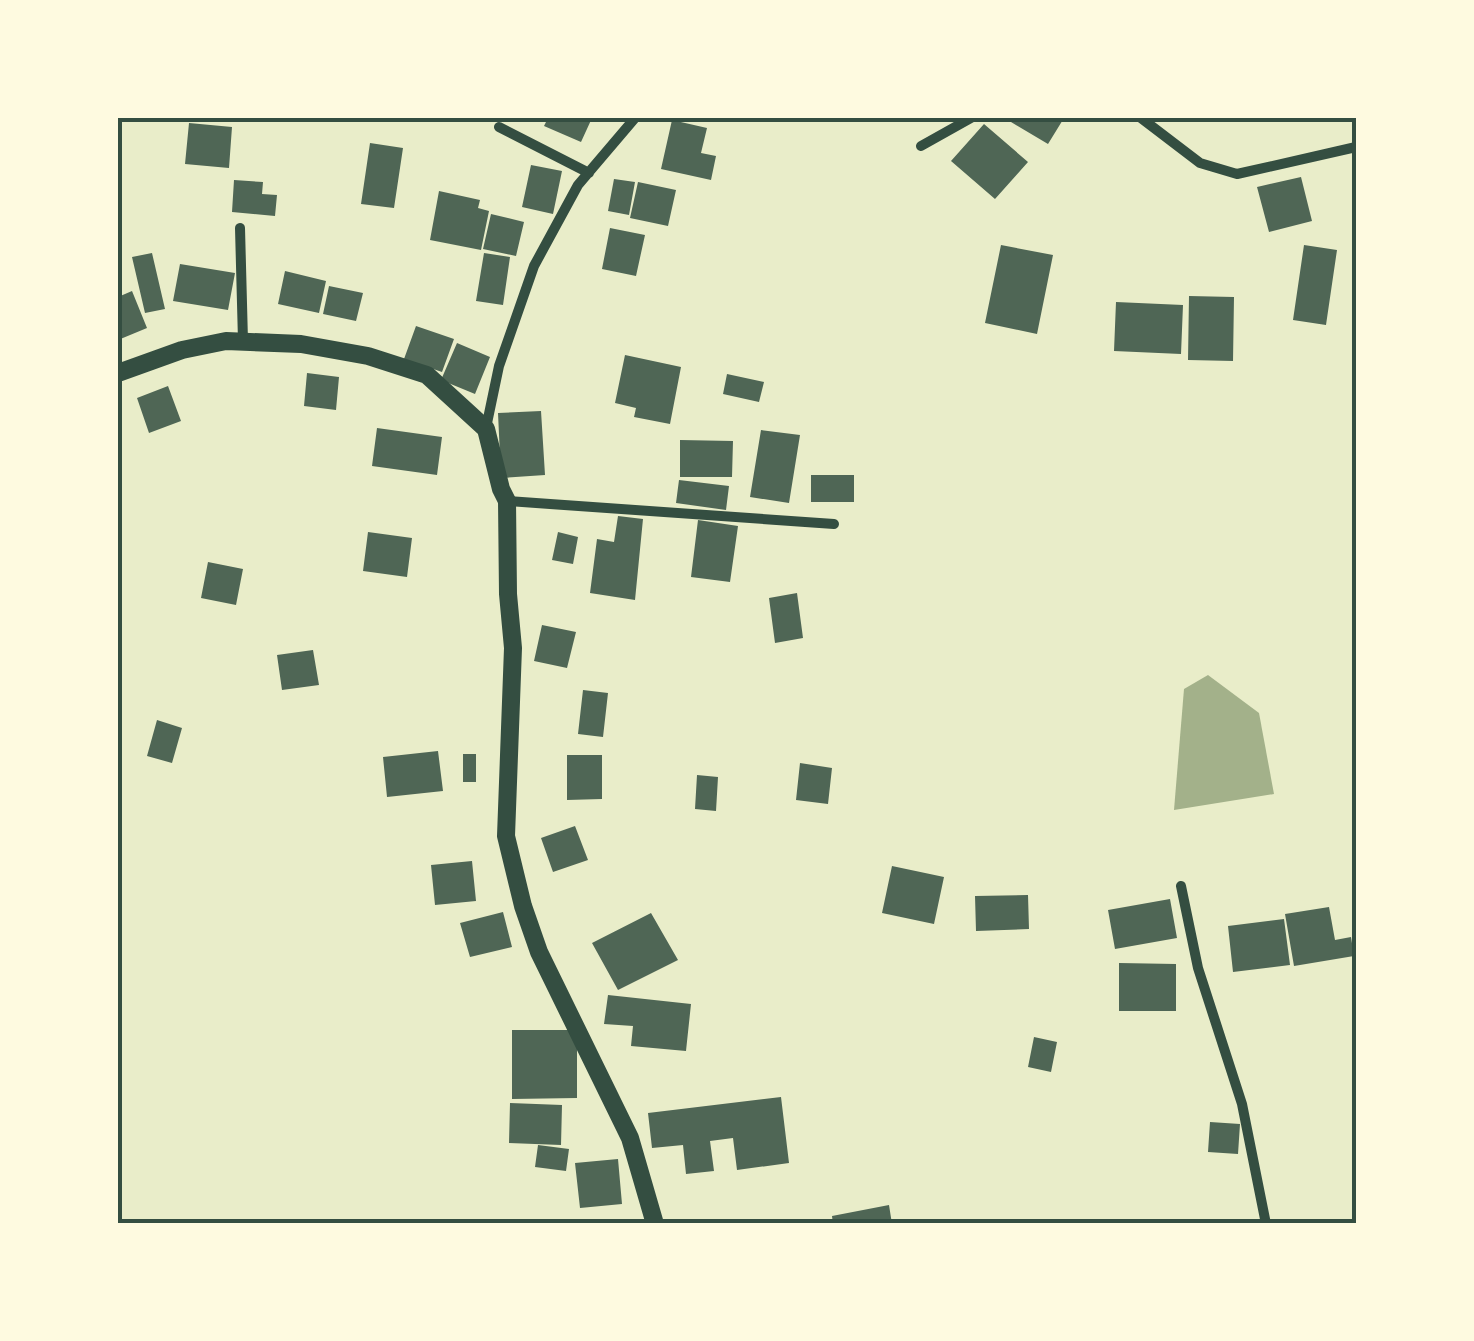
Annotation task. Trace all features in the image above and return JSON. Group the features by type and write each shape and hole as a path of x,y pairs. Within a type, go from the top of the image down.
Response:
{"street":[{"path":"634,118 578,185 534,266 500,366 486,430 506,501 513,648 506,836 539,952 630,1138 655,1224"},
{"path":"920,146 971,118"},
{"path":"1142,118 1200,164 1237,174 1356,147"},
{"path":"499,127 589,173"},
{"path":"240,228 243,341"},
{"path":"118,374 182,350 226,341 301,344 368,356 427,375 486,430"},
{"path":"506,501 834,524"},
{"path":"1181,886 1198,968 1242,1104 1266,1224"}],"shaded area":[{"path":"1208,675 1259,713 1274,794 1174,810 1184,689"}],"building":[{"path":"548,118 592,118 581,142 544,126"},
{"path":"1013,118 1064,118 1048,144 1011,122"},
{"path":"672,120 707,128 701,153 716,156 711,180 661,169"},
{"path":"189,123 232,127 229,168 185,164"},
{"path":"984,124 1028,162 995,199 951,161"},
{"path":"370,143 403,148 394,208 361,204"},
{"path":"531,165 562,171 553,214 522,207"},
{"path":"1301,177 1312,221 1269,232 1257,187"},
{"path":"614,179 635,182 629,215 608,211"},
{"path":"234,180 263,182 262,194 277,195 275,216 232,212"},
{"path":"638,182 676,190 668,226 630,218"},
{"path":"439,191 480,200 478,208 489,211 481,250 430,240"},
{"path":"491,214 524,222 516,256 483,249"},
{"path":"610,228 645,235 636,276 602,269"},
{"path":"1001,245 1053,255 1037,334 985,323"},
{"path":"1304,245 1337,250 1326,325 1293,320"},
{"path":"152,253 165,309 145,313 132,257"},
{"path":"484,253 510,257 503,305 476,301"},
{"path":"180,264 235,273 228,310 173,301"},
{"path":"285,271 326,281 319,313 278,304"},
{"path":"329,286 363,293 356,321 323,314"},
{"path":"132,291 147,328 118,340 118,297"},
{"path":"1189,296 1234,297 1233,361 1188,360"},
{"path":"1116,302 1183,305 1181,354 1114,351"},
{"path":"416,326 454,339 442,372 404,359"},
{"path":"457,343 490,357 475,394 441,380"},
{"path":"625,355 681,367 670,424 634,417 636,408 615,403"},
{"path":"307,373 339,377 336,410 304,406"},
{"path":"727,374 764,382 759,402 723,394"},
{"path":"168,386 181,421 149,433 137,398"},
{"path":"541,411 545,475 501,478 498,413"},
{"path":"377,428 442,437 437,475 372,466"},
{"path":"761,430 800,435 789,503 750,497"},
{"path":"680,440 733,441 732,477 680,477"},
{"path":"811,475 854,475 854,502 811,502"},
{"path":"679,480 729,486 726,510 676,503"},
{"path":"618,516 643,519 635,600 590,593 597,539 614,542"},
{"path":"698,520 738,526 730,582 691,577"},
{"path":"368,532 412,538 407,577 363,571"},
{"path":"558,532 578,537 573,564 552,560"},
{"path":"208,562 243,569 236,605 201,598"},
{"path":"797,593 803,638 775,643 769,598"},
{"path":"542,625 576,632 567,668 534,661"},
{"path":"313,650 319,685 282,690 277,655"},
{"path":"583,690 608,693 603,737 578,734"},
{"path":"157,720 182,728 172,763 147,756"},
{"path":"438,751 443,791 387,797 383,757"},
{"path":"463,754 476,754 476,782 463,782"},
{"path":"567,755 602,755 602,799 567,800"},
{"path":"800,763 832,768 828,804 796,800"},
{"path":"697,775 718,777 716,811 695,809"},
{"path":"575,826 588,860 553,872 541,838"},
{"path":"472,861 476,901 435,905 431,865"},
{"path":"892,866 944,877 934,924 882,913"},
{"path":"1028,895 1029,929 976,931 975,896"},
{"path":"1170,899 1177,938 1115,949 1108,910"},
{"path":"1329,907 1335,940 1351,937 1354,956 1294,966 1285,914"},
{"path":"503,912 512,947 470,957 460,923"},
{"path":"651,913 678,960 618,990 592,943"},
{"path":"1284,919 1290,965 1233,972 1228,926"},
{"path":"1119,963 1176,964 1176,1011 1119,1011"},
{"path":"608,995 691,1004 686,1051 631,1046 633,1026 604,1024"},
{"path":"512,1030 577,1030 577,1098 512,1099"},
{"path":"1034,1037 1057,1042 1051,1072 1028,1067"},
{"path":"781,1097 789,1163 737,1170 733,1138 710,1141 714,1171 686,1174 683,1145 652,1148 648,1113"},
{"path":"510,1103 562,1105 561,1145 509,1143"},
{"path":"1210,1122 1240,1124 1238,1154 1208,1152"},
{"path":"538,1145 569,1149 566,1171 535,1167"},
{"path":"618,1159 622,1204 580,1208 575,1163"},
{"path":"889,1205 892,1224 833,1224 832,1216"}]}
